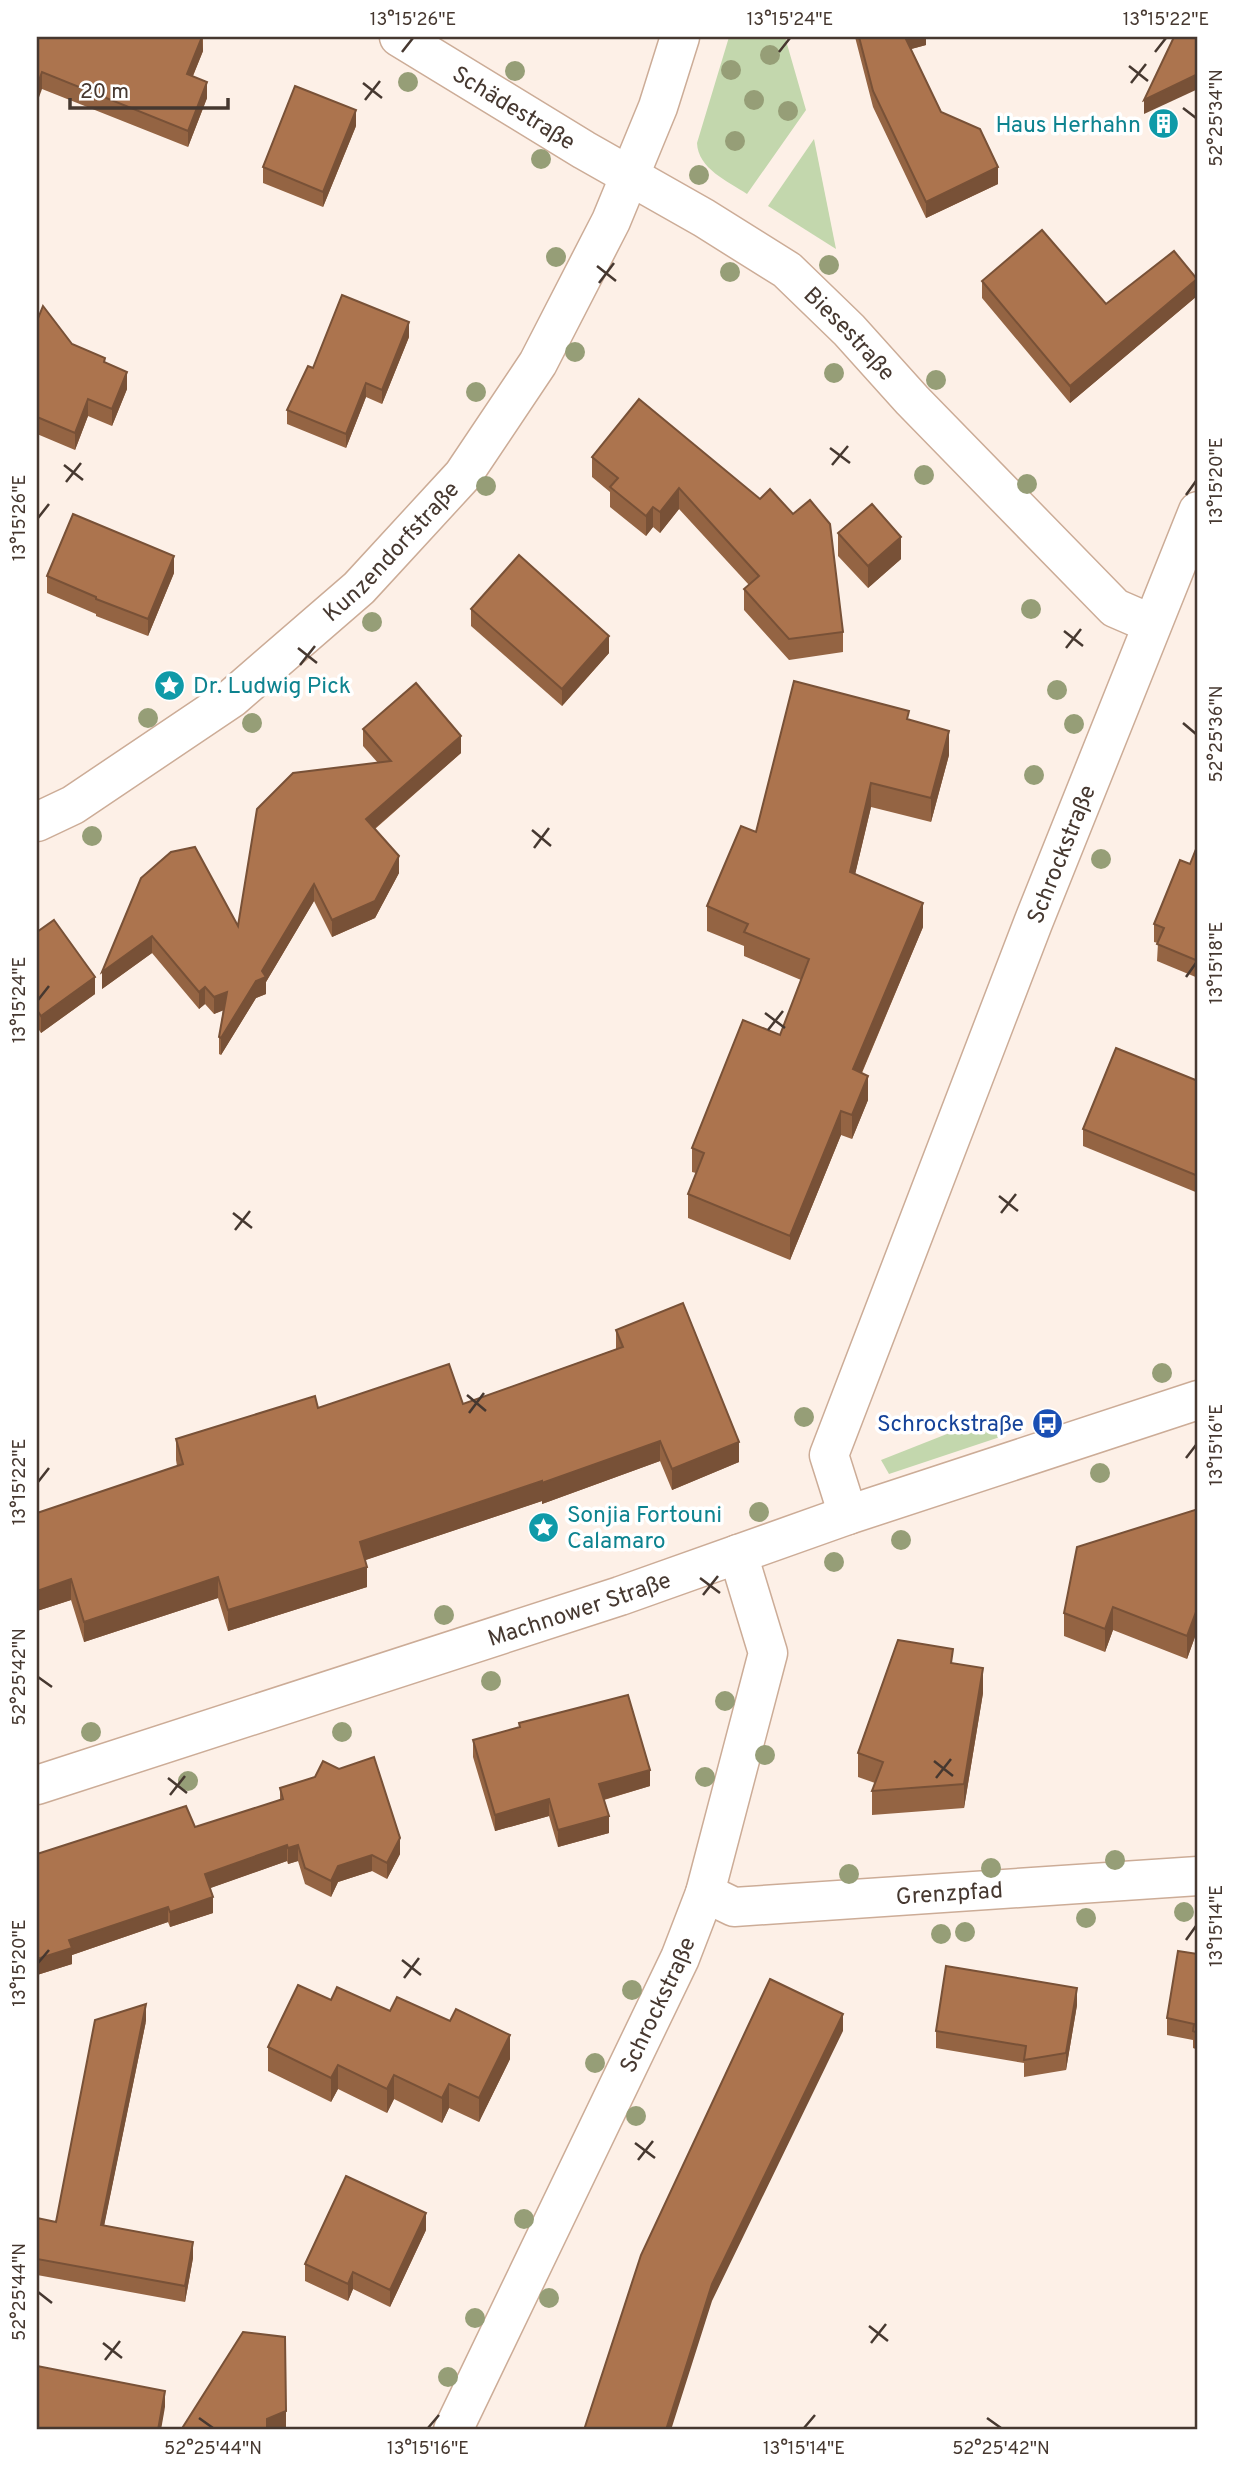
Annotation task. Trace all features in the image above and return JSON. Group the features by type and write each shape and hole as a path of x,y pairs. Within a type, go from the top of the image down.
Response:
{"street":[{"name":"Schädestraße","path":"399,37 630,177"},
{"path":"630,177 658,107 680,37"},
{"name":"Biesestraße","path":"630,177 705,218 787,271 849,330 912,400 1115,608 1152,624"},
{"name":"Kunzendorfstraße","path":"37,822 74,805 232,698 304,638 368,578 463,475 538,363 611,221 630,177"},
{"name":"Schrockstraße","path":"848,1515 830,1455 1028,936 1198,511"},
{"name":"Machnower Straße","path":"37,1785 620,1595 848,1515 1198,1400"},
{"name":"Schrockstraße","path":"453,2430 674,1970 705,1893 768,1653 738,1554"},
{"name":"Grenzpfad","path":"705,1893 734,1907 1198,1876"}],"green space":[{"path":"729,37 785,37 806,110 747,194 708,167 697,143"},
{"path":"814,139 836,249 768,206"},
{"path":"990,1417 1000,1437 889,1474 881,1460"}],"building":[{"path":"37,37 202,37 187,74 207,82 188,131 42,72 37,86"},
{"path":"859,37 905,37 941,112 980,129 998,167 926,202 873,91"},
{"path":"1174,37 1198,37 1198,74 1144,100"},
{"path":"295,86 356,110 323,192 263,167"},
{"path":"1042,230 1106,304 1174,251 1197,279 1070,386 982,281"},
{"path":"342,295 409,322 382,390 366,383 346,434 287,410 308,366 313,368"},
{"path":"43,306 72,344 105,358 104,362 127,372 112,409 88,399 75,433 37,417 37,321"},
{"path":"639,399 760,499 770,489 793,514 810,500 830,524 843,632 789,639 744,589 759,576 679,488 660,512 653,507 646,516 610,487 618,478 592,457"},
{"path":"872,504 901,537 868,566 838,533"},
{"path":"73,514 174,556 148,619 47,576"},
{"path":"519,555 609,636 562,689 471,609"},
{"path":"794,681 909,711 907,719 949,731 931,798 871,783 850,872 923,903 853,1069 868,1076 852,1115 841,1111 790,1236 688,1194 704,1153 692,1148 743,1020 780,1035 809,959 744,932 748,924 707,906 741,826 756,832"},
{"path":"416,683 461,736 366,819 399,856 375,901 332,920 314,884 262,971 266,977 256,981 221,1038 219,1037 227,992 214,997 205,987 199,992 152,936 102,972 141,878 171,852 195,847 238,926 257,809 293,773 391,761 363,729"},
{"path":"1198,844 1198,961 1157,944 1164,928 1154,924 1180,860 1190,864"},
{"path":"54,920 95,977 41,1016 37,1010 37,932"},
{"path":"1116,1048 1198,1081 1198,1176 1083,1129"},
{"path":"683,1303 739,1442 672,1469 660,1441 542,1483 360,1542 367,1567 228,1610 218,1577 84,1622 71,1579 37,1591 37,1513 183,1464 176,1439 315,1396 318,1408 449,1364 463,1404 623,1347 616,1330"},
{"path":"1198,1509 1198,1611 1187,1636 1113,1607 1105,1629 1064,1613 1077,1547"},
{"path":"898,1640 953,1649 951,1663 983,1668 964,1784 872,1791 883,1762 858,1753"},
{"path":"628,1695 650,1770 599,1784 609,1816 558,1830 549,1799 495,1815 473,1740 520,1727 519,1723"},
{"path":"374,1757 400,1838 387,1863 372,1855 338,1866 331,1881 305,1868 298,1845 288,1848 287,1845 205,1874 213,1897 170,1912 168,1907 69,1940 72,1948 37,1959 37,1854 186,1806 195,1827 283,1799 280,1788 315,1777 323,1761 339,1769"},
{"path":"1178,1951 1198,1954 1198,2033 1193,2031 1194,2024 1167,2018"},
{"path":"946,1966 1077,1988 1066,2053 1024,2060 1026,2046 936,2031"},
{"path":"770,1979 843,2014 712,2284 666,2430 584,2430 641,2255"},
{"path":"298,1985 331,2000 337,1987 390,2011 397,1997 450,2021 456,2009 510,2035 479,2098 449,2084 442,2098 394,2075 387,2089 338,2065 331,2078 268,2047"},
{"path":"146,2004 101,2225 193,2242 185,2286 37,2259 37,2218 56,2222 95,2020"},
{"path":"346,2176 426,2213 390,2290 353,2272 348,2284 305,2264"},
{"path":"243,2332 285,2337 286,2411 267,2419 267,2430 181,2430"},
{"path":"37,2366 165,2391 158,2430 37,2430"}],"place":[{"name":"Haus Herhahn","path":"1164,124"},
{"name":"Dr. Ludwig Pick","path":"170,685"},
{"name":"Schrockstraße","path":"1047,1423"},
{"name":"Sonjia Fortouni Calamaro","path":"544,1527"}]}
